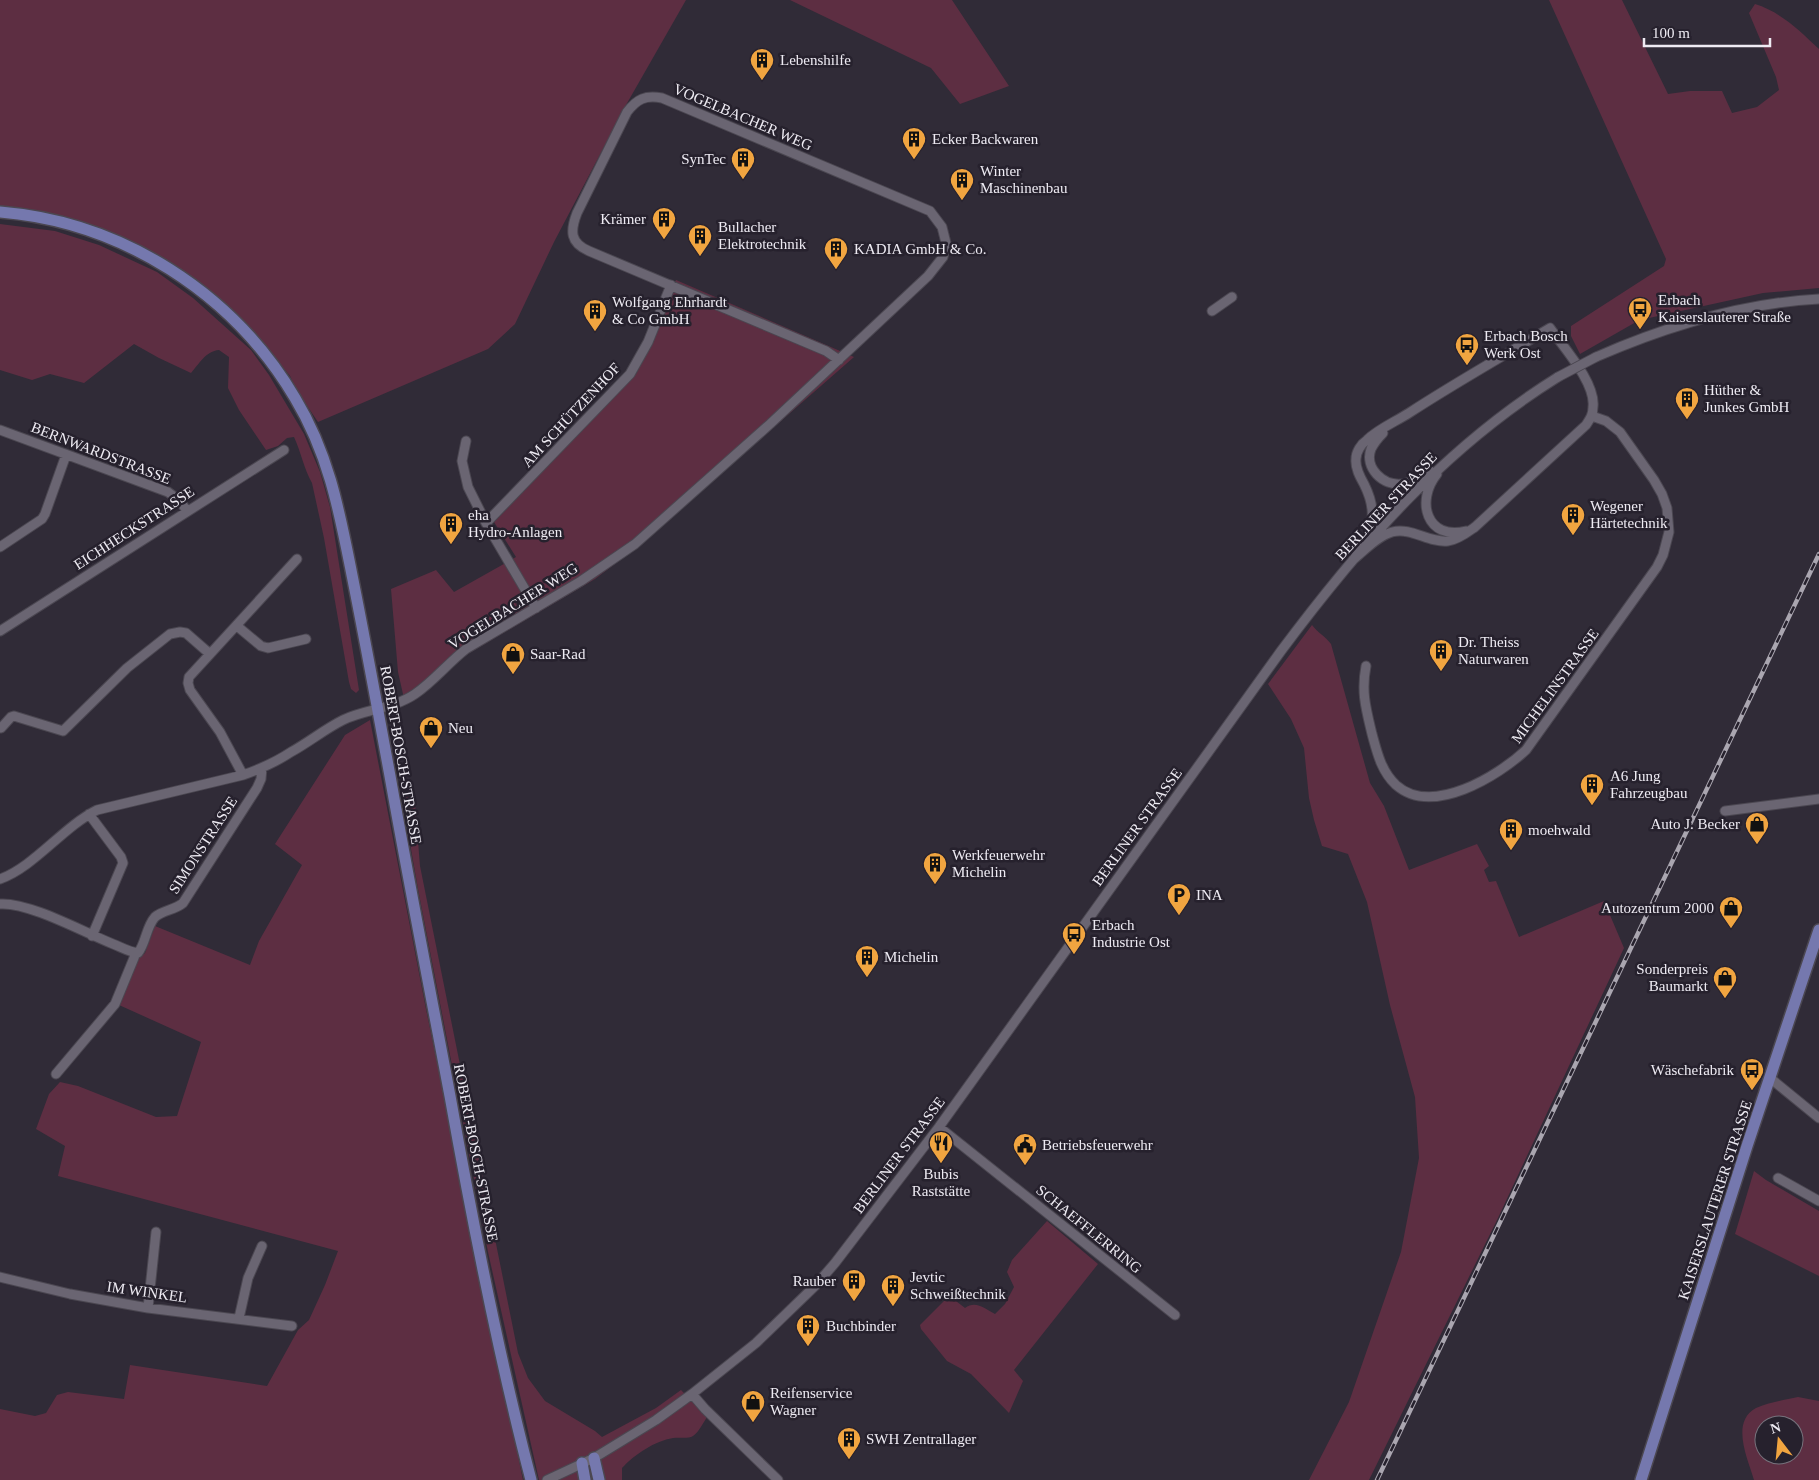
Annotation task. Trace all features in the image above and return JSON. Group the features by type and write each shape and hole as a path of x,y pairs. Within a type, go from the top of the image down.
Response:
{"main road":[{"name":"ROBERT-BOSCH-STRASSE","path":"0,212 45,219 79,227 141,252 196,286 241,326 278,371 311,426 324,456 340,513 470,1204 531,1480"},
{"name":"KAISERSLAUTERER STRASSE","path":"1641,1480 1744,1155 1819,930"},
{"path":"594,1458 599,1480"},
{"path":"582,1463 585,1480"}],"street":[{"name":"VOGELBACHER WEG","path":"0,878 17,870 90,814 108,807 243,775 262,768 289,754 342,721 415,694 466,649 581,581 648,534 840,360 928,276 943,257 946,243 942,227 930,211 662,98 651,96 636,101 627,112 577,213 572,228 578,244 583,248 826,351 840,360"},
{"name":"AM SCHÜTZENHOF","path":"486,523 630,374 648,342 671,285"},
{"path":"1212,311 1232,297"},
{"name":"BERLINER STRASSE","path":"547,1480 594,1458 656,1420 692,1394 756,1343 816,1285 939,1127 1313,608 1354,558 1451,456 1496,419 1558,377 1596,357 1647,336 1716,314 1784,302 1819,299"},
{"path":"1550,328 1588,385 1594,405 1592,416 1586,425 1475,527 1464,534 1450,541 1436,541 1413,533 1392,532 1354,558 1372,525 1373,517 1369,495 1357,468 1358,449 1367,439 1550,328"},
{"name":"MICHELINSTRASSE","path":"1366,666 1363,696 1377,756 1388,776 1403,790 1428,796 1459,791 1487,779 1526,750 1657,567 1667,544 1669,520 1667,508 1654,480 1620,432 1606,421 1592,416"},
{"path":"1390,425 1371,448 1370,457 1376,474 1382,480 1402,484 1412,482 1451,456"},
{"name":"BERNWARDSTRASSE","path":"0,430 168,492 180,502 186,511"},
{"path":"466,441 463,451 464,474 475,504 536,608"},
{"name":"EICHHECKSTRASSE","path":"0,631 284,450"},
{"path":"0,547 42,519 66,455"},
{"path":"1451,456 1434,477 1426,494 1424,505 1433,524 1452,532 1464,532 1475,527"},
{"path":"243,775 220,732 190,690 189,677 297,559"},
{"path":"237,626 261,646 268,648 306,639"},
{"path":"1,728 14,716 63,731 127,668 170,634 186,633 210,654"},
{"name":"SIMONSTRASSE","path":"56,1074 115,1004 136,953 140,951 152,921 156,916 179,907 183,903 257,788 261,779 262,768"},
{"path":"1725,811 1819,799"},
{"path":"90,814 121,856 123,863 92,936"},
{"path":"0,904 18,905 32,910 136,953"},
{"path":"1770,1078 1819,1118"},
{"name":"SCHAEFFLERRING","path":"939,1127 1175,1315"},
{"path":"1778,1178 1819,1201"},
{"path":"148,1308 156,1232"},
{"path":"239,1318 248,1278 262,1246"},
{"name":"IM WINKEL","path":"0,1278 70,1294 148,1308 292,1326"},
{"path":"692,1394 778,1480"}],"shaded area":[{"path":"0,0 686,0 626,105 554,242 515,324 488,349 318,422 297,391 290,376 252,330 206,288 151,252 92,227 0,209"},
{"path":"790,0 952,0 1009,86 960,104 931,68"},
{"path":"1549,0 1622,0 1668,94 1690,91 1722,91 1732,113 1757,107 1779,90 1776,77 1749,13 1755,4 1782,17 1819,49 1819,288 1763,293 1649,318 1636,322 1580,354 1571,336 1571,326 1664,266 1666,259"},
{"path":"0,224 55,231 99,245 157,272 193,298 251,350 269,375 304,434 320,472 330,507 359,690 356,693 351,689 349,682 324,538 312,483 294,437 287,438 278,446 266,450 239,410 228,388 229,357 219,350 207,355 191,373 134,344 84,383 50,374 32,380 0,370"},
{"path":"676,280 854,357 637,547 595,579 454,662 405,703 398,672 391,589 436,570 454,592 516,557 494,522 636,374 654,340"},
{"path":"1312,625 1331,644 1370,783 1384,806 1409,870 1477,844 1489,866 1484,870 1489,882 1496,881 1519,937 1604,901 1624,948 1498,1218 1369,1480 1309,1480 1349,1402 1401,1252 1419,1158 1415,1097 1390,1005 1367,902 1348,854 1322,846 1309,798 1304,748 1291,719 1268,684"},
{"path":"370,720 426,1009 523,1480 0,1480 0,1409 35,1416 46,1413 57,1395 68,1392 124,1399 130,1365 267,1386 298,1330 309,1320 338,1251 58,1176 65,1146 36,1129 49,1094 60,1082 78,1086 156,1117 177,1116 201,1042 119,1005 139,958 145,953 155,926 250,965 259,941 302,865 275,844 345,735"},
{"path":"414,791 420,866 518,1353 528,1378 545,1401 602,1437 656,1408 681,1390 707,1417 693,1436 666,1440 652,1445 639,1453 622,1468 622,1480 539,1480 488,1252 418,889 408,832 404,792"},
{"path":"1754,1171 1819,1211 1819,1276 1735,1234"},
{"path":"1047,1221 1098,1264 1014,1370 1023,1381 1009,1413 971,1374 947,1361 921,1329 920,1325 947,1298 952,1298 965,1308 977,1305 995,1314 1005,1304 1014,1287 1007,1272 1012,1260"},
{"path":"1798,1397 1819,1401 1819,1480 1754,1480 1743,1441 1742,1431 1744,1422 1748,1414 1756,1408"}],"railway":[{"path":"1377,1480 1819,554"}],"place":[{"name":"Lebenshilfe","path":"762,81"},
{"name":"Ecker Backwaren","path":"914,160"},
{"name":"SynTec","path":"743,180"},
{"name":"Winter Maschinenbau","path":"962,201"},
{"name":"Krämer","path":"664,240"},
{"name":"Bullacher Elektrotechnik","path":"700,257"},
{"name":"KADIA GmbH & Co.","path":"836,270"},
{"name":"Erbach Kaiserslauterer Straße","path":"1640,330"},
{"name":"Wolfgang Ehrhardt & Co GmbH","path":"595,332"},
{"name":"Erbach Bosch Werk Ost","path":"1467,366"},
{"name":"Hüther & Junkes GmbH","path":"1687,420"},
{"name":"Wegener Härtetechnik","path":"1573,536"},
{"name":"eha Hydro-Anlagen","path":"451,545"},
{"name":"Dr. Theiss Naturwaren","path":"1441,672"},
{"name":"Saar-Rad","path":"513,675"},
{"name":"Neu","path":"431,749"},
{"name":"A6 Jung Fahrzeugbau","path":"1592,806"},
{"name":"Auto J. Becker","path":"1757,845"},
{"name":"moehwald","path":"1511,851"},
{"name":"Werkfeuerwehr Michelin","path":"935,885"},
{"name":"INA","path":"1179,916"},
{"name":"Autozentrum 2000","path":"1731,929"},
{"name":"Erbach Industrie Ost","path":"1074,955"},
{"name":"Michelin","path":"867,978"},
{"name":"Sonderpreis Baumarkt","path":"1725,999"},
{"name":"Wäschefabrik","path":"1752,1091"},
{"name":"Bubis Raststätte","path":"941,1164"},
{"name":"Betriebsfeuerwehr","path":"1025,1166"},
{"name":"Rauber","path":"854,1302"},
{"name":"Jevtic Schweißtechnik","path":"893,1307"},
{"name":"Buchbinder","path":"808,1347"},
{"name":"Reifenservice Wagner","path":"753,1423"},
{"name":"SWH Zentrallager","path":"849,1460"}]}
